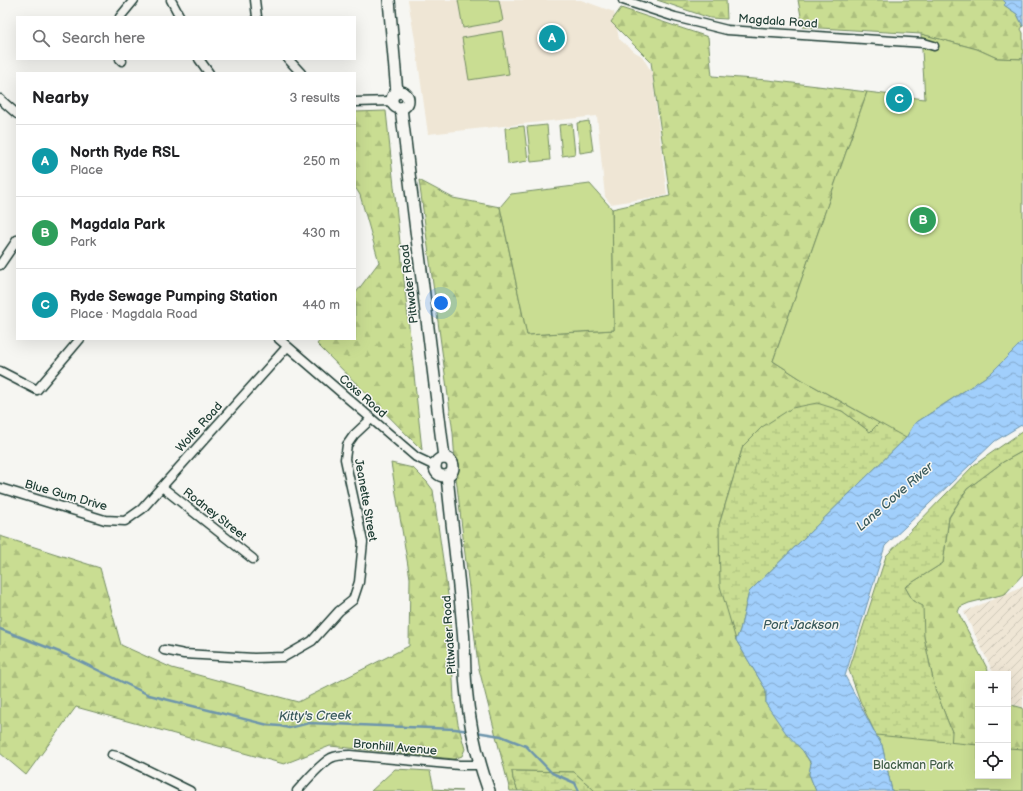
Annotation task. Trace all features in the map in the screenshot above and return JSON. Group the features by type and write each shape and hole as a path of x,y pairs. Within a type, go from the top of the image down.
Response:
{"main road":[{"name":"Pittwater Road","path":"389,0 397,101 444,458"},
{"path":"444,458 449,459 453,464 452,472 447,476 439,475 435,466 438,461 444,458"},
{"name":"Pittwater Road","path":"447,476 464,631 466,688 476,748 489,791"}],"street":[{"path":"121,16 134,0"},
{"path":"171,0 179,16"},
{"path":"255,0 257,16"},
{"name":"Magdala Road","path":"624,0 675,17 727,30 924,43 934,46"},
{"path":"200,60 208,72"},
{"path":"289,60 300,72"},
{"path":"0,99 16,113"},
{"path":"356,102 397,101"},
{"path":"0,265 16,241"},
{"path":"0,371 37,390 79,340"},
{"name":"Coxs Road","path":"279,340 416,457 435,466"},
{"name":"Wolfe Road","path":"125,521 142,509 287,347"},
{"name":"Jeanette Street","path":"164,650 184,654 254,658 284,657 312,641 339,611 353,600 359,582 363,542 346,459 346,445 371,419"},
{"name":"Rodney Street","path":"162,487 253,560"},
{"name":"Blue Gum Drive","path":"0,488 105,520 125,521"},
{"path":"112,755 190,791"},
{"name":"Bronhill Avenue","path":"297,791 326,761 340,755 480,765"}],"shaded area":[{"path":"408,0 581,0 614,12 619,39 642,56 652,73 667,195 611,204 605,197 597,116 428,134"},
{"path":"1023,586 1023,707 1011,704 1011,671 993,671 964,612"}],"green space":[{"path":"458,0 499,0 503,21 463,28"},
{"path":"657,0 726,0 727,19 710,18"},
{"path":"798,0 1003,0 1006,3 1004,5 1017,14 1023,26 1021,29 1023,33 1023,59 997,58 977,49 921,34 803,27"},
{"path":"621,8 708,37 712,76 768,80 867,92 773,361 801,379 879,423 870,432 842,411 743,446 719,525 736,640 766,690 766,704 803,751 811,764 809,774 816,791 595,791 574,772 512,771 513,779 518,791 510,791 478,665 456,477 453,433 419,180 453,198 500,207 527,335 614,330 612,209 670,196 651,62 611,22"},
{"path":"502,31 509,74 469,80 462,38"},
{"path":"921,34 977,49 997,58 1023,59 1023,341 990,374 914,424 906,438 801,379 773,361 867,92 925,99"},
{"path":"386,111 422,450 317,344 320,340 356,340 356,293 379,262 360,195 356,189 356,112"},
{"path":"589,121 593,151 580,153 577,123"},
{"path":"572,124 575,154 562,156 559,125"},
{"path":"547,125 550,160 531,162 527,127"},
{"path":"524,126 528,161 508,164 505,128"},
{"path":"590,184 612,209 614,330 527,335 500,207 511,194"},
{"path":"1023,341 906,438 749,592 740,630 736,640 720,586 719,525 743,446 762,427 792,408 817,403 842,411 870,432 879,423"},
{"path":"1023,431 1023,451 1003,462 967,489 949,517 943,563 905,587 913,601 923,606 924,637 935,689 952,732 950,764 892,791 882,745 860,701 849,670 886,556 974,465"},
{"path":"1023,451 1023,574 1005,594 969,603 960,607 958,612 988,671 975,671 975,779 1011,779 1011,705 1023,708 1023,791 892,791 952,732 935,689 924,637 913,601 905,587 943,563 949,518 967,489 1003,462"},
{"path":"391,463 413,468 433,490 449,602 454,699 458,724 465,749 462,756 454,759 330,746 284,764 76,707 26,775 0,753 0,536 100,568 121,645 172,668 298,702 409,646 410,578"},
{"name":"Blackman Park","path":"876,735 975,745 975,779 1011,779 1011,748 1023,749 1023,791 892,791 882,745"},
{"path":"395,769 430,771 434,789 462,791 371,791"},
{"path":"512,771 574,772 595,791 518,791 513,779"}],"water":[{"path":"1003,0 1023,0 1023,26 1017,14 1004,5 1006,3"},
{"name":"Port Jackson","path":"1023,341 1023,424 995,441 885,546 845,676 882,745 892,791 816,791 809,774 811,763 803,751 786,733 766,704 766,690 736,640 740,630 749,592 906,438 914,424 990,374"}],"waterway":[{"name":"Kitty's Creek","path":"0,629 67,655 149,695 268,725 289,728 309,723 455,729 469,731"},
{"name":"Kitty's Creek","path":"476,732 501,736 526,746 552,773 575,783 579,791"}],"place":[{"name":"North Ryde RSL","path":"552,38"},
{"name":"Ryde Sewage Pumping Station","path":"899,99"},
{"name":"Magdala Park","path":"923,220"}],"water label":[{"name":"Lane Cove River","path":"894,496"}]}
